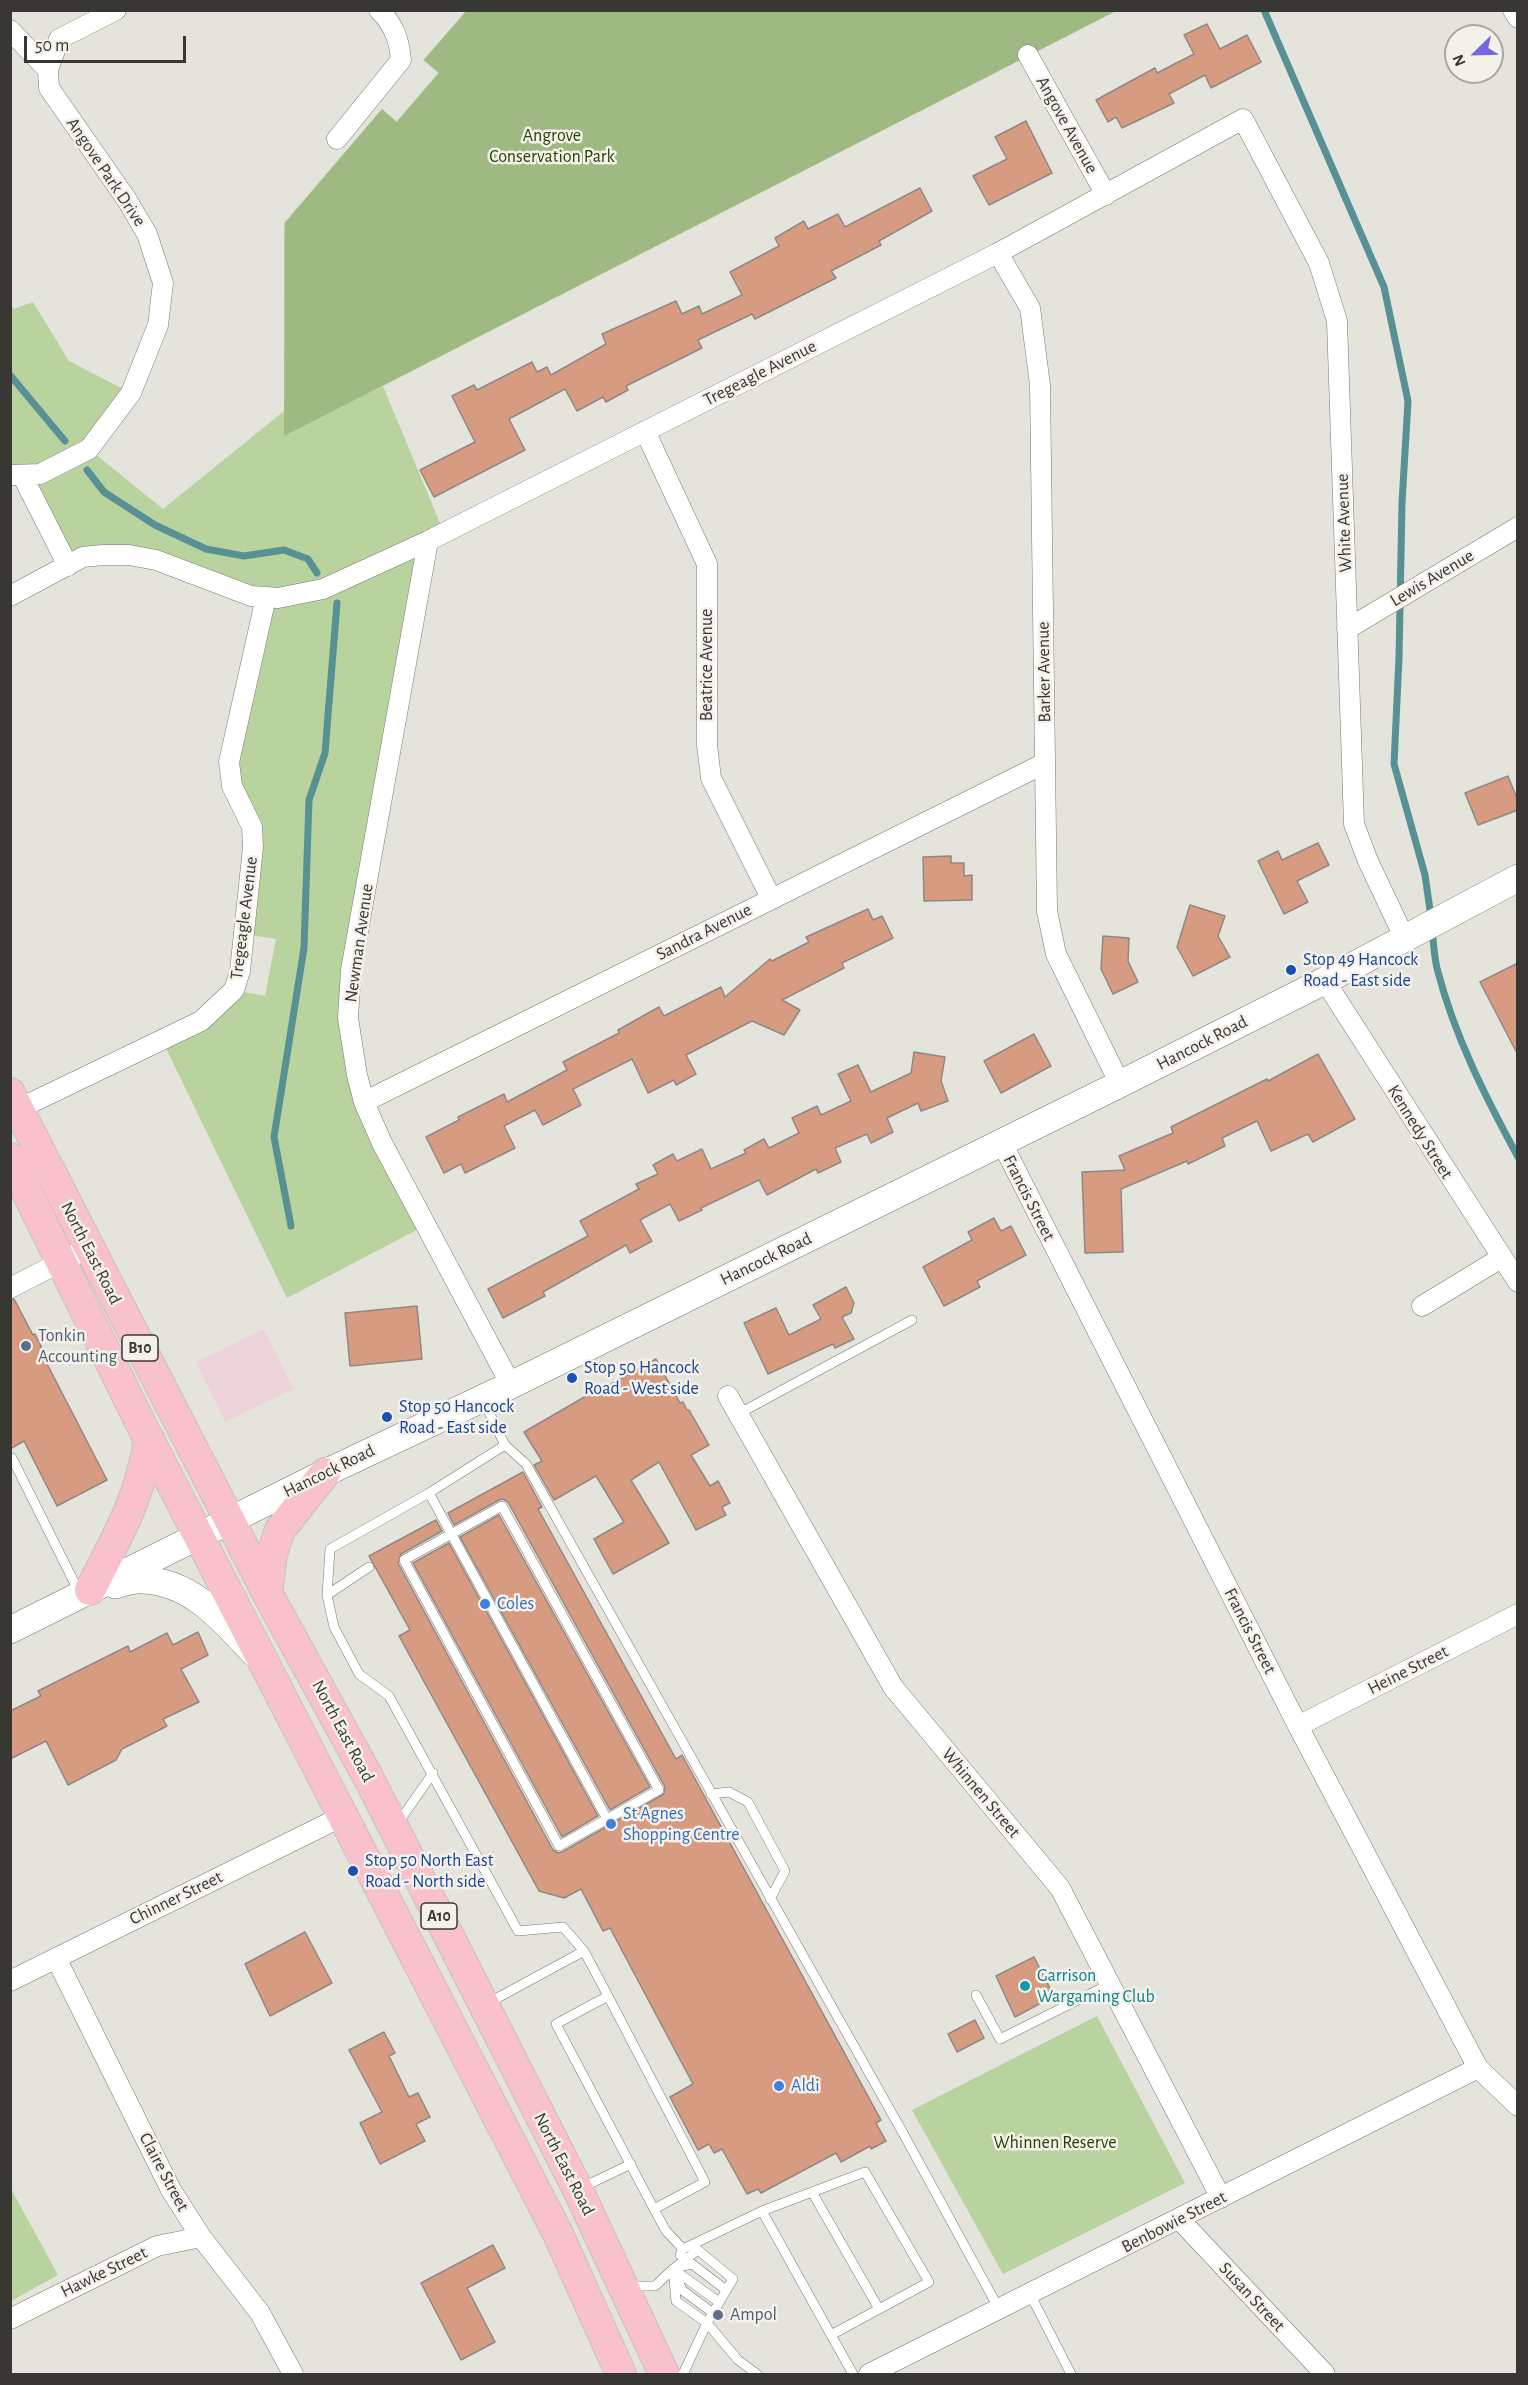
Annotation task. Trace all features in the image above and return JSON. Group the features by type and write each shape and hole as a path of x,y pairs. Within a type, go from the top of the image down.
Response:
{"main road":[{"name":"Hancock Road","path":"10,1630 229,1520 511,1385 1002,1143 1325,981 1411,933 1518,878"},
{"name":"North East Road","path":"13,1105 267,1593 335,1714 394,1828 578,2190 664,2374"},
{"name":"North East Road","path":"10,1158 149,1439 558,2234 621,2374"},
{"path":"85,1592 134,1503 142,1479 149,1439"},
{"path":"267,1593 272,1554 280,1530 325,1473"},
{"path":"85,1592 141,1580 189,1593 216,1613 267,1668"},
{"path":"484,2006 475,2022 497,2116"}],"street":[{"path":"10,30 48,70 59,39 116,10"},
{"path":"337,139 401,60 400,45 392,22 379,10"},
{"path":"1512,10 1518,18"},
{"name":"Angove Avenue","path":"1028,55 1106,195"},
{"name":"Angove Park Drive","path":"16,475 40,474 89,449 130,393 158,325 163,283 147,234 127,200 49,88 48,70"},
{"name":"Tregeagle Avenue","path":"10,596 83,557 129,555 156,561 251,596 278,598 323,589 428,541 998,253 1243,119"},
{"name":"White Avenue","path":"1243,119 1319,263 1337,321 1354,824 1368,861 1411,933"},
{"name":"Barker Avenue","path":"998,253 1030,308 1040,385 1047,911 1056,954 1120,1084"},
{"name":"Beatrice Avenue","path":"645,432 707,564 707,745 711,778 771,898"},
{"path":"16,475 68,566"},
{"name":"Lewis Avenue","path":"1347,629 1518,528"},
{"name":"Newman Avenue","path":"428,541 351,970 348,1018 364,1102 382,1143 511,1385"},
{"name":"Tregeagle Avenue","path":"13,1105 201,1021 234,990 240,971 253,847 252,827 232,786 229,762 266,597"},
{"name":"Sandra Avenue","path":"364,1102 1045,763"},
{"name":"Kennedy Street","path":"1325,981 1518,1282"},
{"name":"Francis Street","path":"1002,1143 1298,1726 1478,2068 1518,2106"},
{"path":"10,1288 88,1248"},
{"path":"1422,1306 1501,1258"},
{"name":"Whinnen Street","path":"728,1396 893,1687 1060,1888 1221,2198"},
{"name":"Heine Street","path":"1298,1726 1518,1614"},
{"name":"Chinner Street","path":"10,1981 343,1815"},
{"name":"Claire Street","path":"56,1958 171,2190 201,2237 260,2313 292,2374"},
{"name":"Benbowie Street","path":"869,2374 1478,2068"},
{"name":"Susan Street","path":"1179,2219 1324,2374"},
{"name":"Hawke Street","path":"10,2319 157,2246 201,2237"}],"lane":[{"path":"738,1414 912,1320"},
{"path":"482,1398 505,1445 526,1464 898,2123 999,2309"},
{"path":"505,1445 429,1493 330,1550 327,1595 334,1627 359,1674 389,1696 518,1931 563,1927 584,1951 608,1995 705,2182 654,2209"},
{"path":"12,1458 85,1592"},
{"path":"429,1493 607,1819"},
{"path":"502,1506 659,1790 607,1819 559,1846 404,1560 502,1506"},
{"path":"327,1595 369,1567"},
{"path":"394,1828 433,1773"},
{"path":"711,1794 729,1792 748,1802 786,1871 770,1899"},
{"path":"484,2006 584,1951"},
{"path":"976,1995 1000,2038 1110,1984"},
{"path":"608,1995 556,2024 666,2231 682,2249"},
{"path":"578,2190 630,2164"},
{"path":"757,2374 738,2360 707,2323 676,2301 673,2269 682,2249 762,2211 865,2172 929,2282 831,2335"},
{"path":"812,2192 879,2309"},
{"path":"762,2211 853,2374"},
{"path":"622,2286 656,2286 673,2269 698,2250 733,2279 712,2313 682,2374"},
{"path":"673,2269 692,2264 726,2290"},
{"path":"673,2269 719,2302"},
{"path":"673,2269 682,2290 712,2313"},
{"path":"1030,2294 1071,2374"}],"shaded area":[{"path":"264,1329 293,1389 225,1422 196,1362"}],"green space":[{"name":"Angrove Conservation Park","path":"466,11 1116,11 284,436 285,223 382,109 397,122 439,73 424,60"},
{"name":"Angrove Conservation Park","path":"467,11 1116,11 383,386 444,533 428,541 351,970 357,1075 426,1225 287,1298 162,1040 234,990 265,996 276,939 244,934 253,847 232,786 266,597 156,560 68,566 11,475 10,304 14,309 33,302 69,361 131,393 89,449 163,509 284,411 284,223 381,110 396,122 438,73 423,60"},
{"name":"Whinnen Reserve","path":"1097,2016 1185,2183 1003,2274 912,2110"},
{"path":"10,2187 58,2275 11,2301 10,2301"}],"building":[{"path":"1207,24 1220,49 1247,35 1261,62 1211,88 1205,75 1169,94 1174,103 1122,128 1116,117 1108,122 1096,100 1155,68 1157,73 1194,54 1184,35"},
{"path":"1026,121 1052,173 989,205 973,176 1007,159 995,137"},
{"path":"920,188 932,211 879,241 881,245 831,271 836,278 755,319 752,314 698,340 702,348 626,386 628,390 606,402 603,397 577,411 565,389 509,419 525,450 434,497 420,470 475,442 452,396 474,385 477,390 532,362 537,372 547,367 551,375 606,344 602,334 676,301 682,314 699,306 702,314 742,295 730,272 779,246 775,238 804,221 808,229 838,214 845,227"},
{"path":"1508,776 1518,801 1518,810 1478,825 1465,793"},
{"path":"1318,843 1329,865 1297,881 1308,902 1284,914 1258,861 1278,851 1282,860"},
{"path":"951,856 951,863 964,863 964,876 972,875 972,900 924,901 923,857"},
{"path":"1190,905 1225,916 1218,936 1230,957 1193,976 1177,947"},
{"path":"868,909 873,920 882,916 893,938 842,963 844,968 782,1000 800,1010 784,1035 752,1021 686,1055 696,1074 676,1085 674,1080 648,1093 632,1059 573,1089 581,1105 543,1125 535,1110 504,1126 515,1148 465,1173 461,1164 444,1173 426,1137 459,1120 458,1117 504,1094 507,1102 567,1070 563,1062 619,1033 618,1030 659,1007 664,1016 721,987 725,997 770,959 772,961 809,942 806,937"},
{"path":"1103,936 1129,938 1128,961 1138,982 1113,994 1101,969"},
{"path":"1518,963 1518,1055 1480,982"},
{"path":"1034,1034 1051,1066 1001,1093 984,1061"},
{"path":"914,1052 945,1057 941,1081 948,1101 921,1111 918,1103 887,1118 893,1132 871,1143 867,1134 835,1148 841,1162 818,1173 816,1169 767,1195 759,1180 679,1221 670,1204 640,1220 652,1241 630,1253 626,1245 543,1292 545,1296 503,1318 488,1289 588,1236 580,1221 639,1189 636,1184 658,1174 653,1165 673,1154 677,1161 702,1149 711,1169 746,1153 744,1150 764,1139 769,1148 799,1133 792,1118 817,1106 821,1115 851,1101 838,1074 858,1065 871,1092 911,1073"},
{"path":"1318,1054 1355,1119 1313,1142 1308,1134 1271,1151 1257,1121 1222,1138 1225,1146 1188,1164 1187,1161 1121,1189 1123,1252 1085,1253 1082,1172 1125,1170 1119,1156 1173,1133 1171,1127 1267,1079 1268,1081"},
{"path":"994,1218 1001,1231 1011,1226 1026,1255 977,1281 980,1287 944,1306 923,1267 972,1240 968,1232"},
{"path":"846,1287 854,1303 851,1313 842,1317 854,1339 835,1348 833,1344 768,1374 744,1323 776,1308 789,1335 821,1319 813,1305"},
{"path":"14,1299 33,1335 35,1334 46,1356 44,1358 107,1480 57,1506 24,1441 10,1449 10,1300"},
{"path":"417,1306 422,1359 350,1366 345,1313"},
{"path":"656,1359 680,1403 683,1402 689,1410 709,1445 691,1455 710,1486 718,1481 730,1503 722,1507 726,1515 696,1530 659,1462 631,1480 669,1543 613,1574 594,1539 624,1522 596,1476 554,1500 534,1465 542,1461 524,1432"},
{"name":"St Agnes Shopping Centre","path":"523,1472 542,1507 538,1509 676,1759 682,1755 881,2120 876,2123 886,2141 871,2149 870,2146 841,2162 836,2153 761,2193 758,2189 747,2194 722,2149 714,2153 709,2144 698,2150 670,2097 693,2084 610,1928 603,1931 581,1889 564,1898 539,1891 399,1636 410,1630 369,1556 436,1520 442,1531 401,1554 398,1563 553,1850 558,1853 562,1852 664,1794 665,1787 508,1502 503,1499 499,1500 454,1525 448,1513"},
{"path":"499,1515 650,1787 610,1810 460,1537"},
{"path":"449,1543 598,1816 562,1837 413,1563"},
{"path":"198,1632 208,1655 181,1669 199,1702 163,1719 167,1726 122,1749 116,1760 68,1785 46,1741 10,1759 10,1711 41,1696 38,1691 128,1646 130,1652 167,1633 173,1645"},
{"path":"305,1932 332,1983 270,2016 245,1964"},
{"name":"Garrison Wargaming Club","path":"1034,1957 1054,1996 1015,2017 996,1976"},
{"path":"975,2020 984,2038 957,2052 948,2034"},
{"path":"384,2032 395,2053 389,2056 409,2097 418,2093 430,2117 416,2124 425,2141 380,2164 360,2123 382,2112 349,2050"},
{"path":"493,2245 505,2268 467,2288 495,2342 461,2360 421,2283"}],"waterway":[{"path":"1264,10 1384,287 1408,401 1402,503 1394,764 1425,875 1431,917"},
{"path":"10,375 65,441"},
{"path":"87,470 104,492 155,525 206,549 244,556 284,550 308,559 317,573"},
{"path":"291,1226 274,1137 304,948 309,800 325,753 337,603"},
{"path":"1432,931 1437,967 1462,1044 1518,1157"}],"place":[{"name":"Stop 49 Hancock Road - East side","path":"1291,970"},
{"name":"Tonkin Accounting","path":"26,1346"},
{"name":"Stop 50 Hancock Road - West side","path":"572,1378"},
{"name":"Stop 50 Hancock Road - East side","path":"387,1417"},
{"name":"Coles","path":"485,1604"},
{"name":"St Agnes Shopping Centre","path":"611,1824"},
{"name":"Stop 50 North East Road - North side","path":"353,1871"},
{"name":"Garrison Wargaming Club","path":"1025,1986"},
{"name":"Aldi","path":"779,2086"},
{"name":"Ampol","path":"718,2315"}]}
